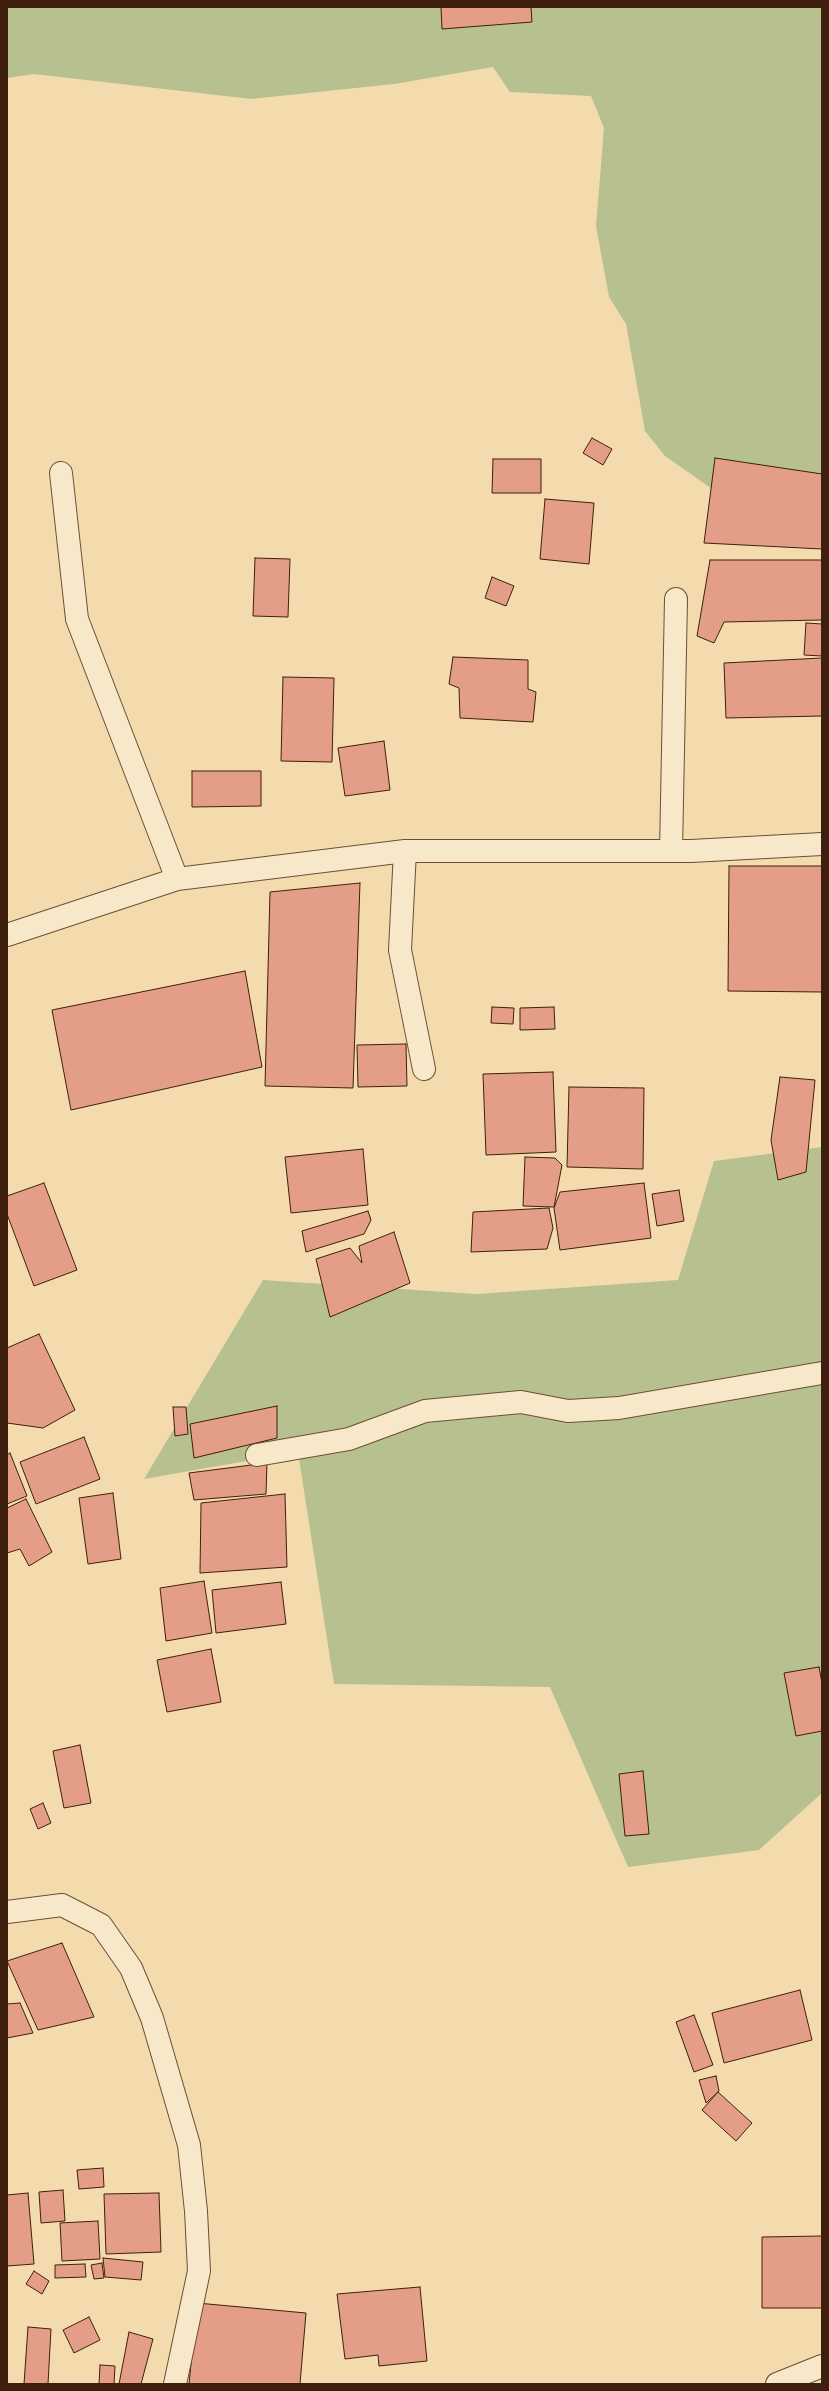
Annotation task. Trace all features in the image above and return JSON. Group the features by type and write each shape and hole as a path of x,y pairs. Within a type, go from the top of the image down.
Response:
{"street":[{"path":"61,474 77,620 177,878"},
{"path":"670,851 676,599"},
{"path":"7,936 177,878 406,851 670,851 822,844"},
{"path":"406,851 400,950 424,1069"},
{"path":"257,1455 349,1439 425,1411 521,1402 568,1411 619,1408 822,1373"},
{"path":"7,1912 62,1905 101,1925 131,1968 152,2018 189,2145 196,2212 199,2271 175,2384"},
{"path":"777,2384 822,2366"}],"green space":[{"path":"7,7 822,7 822,516 718,493 665,456 645,431 626,324 609,297 596,226 604,128 591,96 510,92 493,67 394,84 251,99 34,74 7,78"},
{"path":"822,1147 822,1793 759,1850 628,1867 550,1687 334,1684 298,1452 144,1479 263,1280 477,1294 678,1280 714,1161"}],"building":[{"path":"441,7 531,7 532,22 442,29"},
{"path":"592,438 612,449 603,465 583,453"},
{"path":"715,458 822,474 822,549 704,543"},
{"path":"493,459 541,459 541,493 492,493"},
{"path":"545,499 594,503 589,564 540,559"},
{"path":"255,558 290,559 288,617 253,616"},
{"path":"710,560 822,560 822,620 724,622 714,643 697,636"},
{"path":"492,577 514,586 506,606 485,598"},
{"path":"806,623 822,624 822,656 804,655"},
{"path":"453,657 528,660 528,689 536,692 533,722 460,718 459,688 449,684"},
{"path":"822,658 822,716 726,718 724,663"},
{"path":"283,677 334,678 332,762 281,761"},
{"path":"384,741 390,790 345,796 338,748"},
{"path":"192,771 261,771 261,806 192,807"},
{"path":"729,866 822,866 822,992 728,991"},
{"path":"360,883 353,1088 265,1086 270,892"},
{"path":"245,971 262,1067 71,1110 52,1010"},
{"path":"492,1007 514,1008 513,1024 491,1023"},
{"path":"554,1007 555,1029 520,1030 520,1008"},
{"path":"406,1044 407,1086 358,1087 357,1045"},
{"path":"553,1072 556,1152 486,1155 483,1074"},
{"path":"780,1077 815,1080 806,1172 778,1180 771,1140"},
{"path":"569,1087 644,1088 643,1169 567,1167"},
{"path":"363,1149 368,1205 291,1213 285,1157"},
{"path":"525,1157 555,1158 562,1165 554,1207 523,1206"},
{"path":"44,1183 77,1270 34,1286 7,1214 7,1196"},
{"path":"644,1183 651,1238 560,1250 554,1208 560,1192"},
{"path":"679,1190 684,1221 657,1226 652,1194"},
{"path":"549,1208 553,1228 547,1249 471,1252 473,1212"},
{"path":"368,1211 371,1220 364,1234 306,1252 302,1231"},
{"path":"394,1232 410,1283 330,1317 316,1259 350,1248 362,1263 359,1246"},
{"path":"39,1334 75,1410 43,1428 7,1423 7,1348"},
{"path":"277,1406 277,1438 194,1458 190,1424"},
{"path":"173,1407 186,1407 188,1434 175,1436"},
{"path":"84,1437 100,1479 36,1504 20,1462"},
{"path":"10,1453 27,1496 7,1504 7,1455"},
{"path":"267,1463 266,1494 194,1500 189,1473"},
{"path":"113,1493 121,1559 88,1564 79,1498"},
{"path":"285,1494 287,1567 200,1573 201,1503"},
{"path":"26,1499 52,1552 29,1566 20,1549 7,1553 7,1508"},
{"path":"204,1581 212,1633 166,1641 160,1588"},
{"path":"281,1582 286,1624 216,1633 212,1590"},
{"path":"211,1649 221,1702 167,1712 157,1660"},
{"path":"819,1667 822,1683 822,1731 796,1736 784,1673"},
{"path":"80,1745 91,1803 64,1808 53,1751"},
{"path":"643,1771 649,1834 625,1836 619,1774"},
{"path":"43,1803 51,1823 38,1829 30,1809"},
{"path":"62,1943 94,2017 38,2030 7,1961"},
{"path":"800,1990 812,2040 724,2063 712,2013"},
{"path":"20,2003 33,2033 7,2038 7,2004"},
{"path":"694,2015 713,2065 694,2072 676,2022"},
{"path":"716,2076 719,2091 706,2103 699,2080"},
{"path":"718,2092 752,2123 736,2141 702,2110"},
{"path":"103,2168 104,2187 79,2189 77,2170"},
{"path":"63,2190 65,2221 41,2223 39,2192"},
{"path":"28,2193 34,2264 7,2266 7,2195"},
{"path":"159,2193 161,2252 106,2254 104,2194"},
{"path":"98,2221 100,2259 62,2261 60,2223"},
{"path":"822,2236 822,2308 762,2308 762,2237"},
{"path":"103,2258 143,2262 141,2280 105,2277"},
{"path":"102,2263 104,2278 94,2279 91,2265"},
{"path":"85,2264 86,2277 55,2278 55,2265"},
{"path":"34,2271 49,2281 42,2294 26,2284"},
{"path":"420,2287 427,2361 379,2366 378,2355 345,2359 337,2294"},
{"path":"197,2303 306,2313 300,2384 189,2384"},
{"path":"89,2317 100,2340 74,2353 63,2330"},
{"path":"28,2327 51,2329 48,2384 24,2384"},
{"path":"129,2332 153,2339 141,2384 119,2384"},
{"path":"100,2365 115,2366 114,2384 99,2384"}]}
